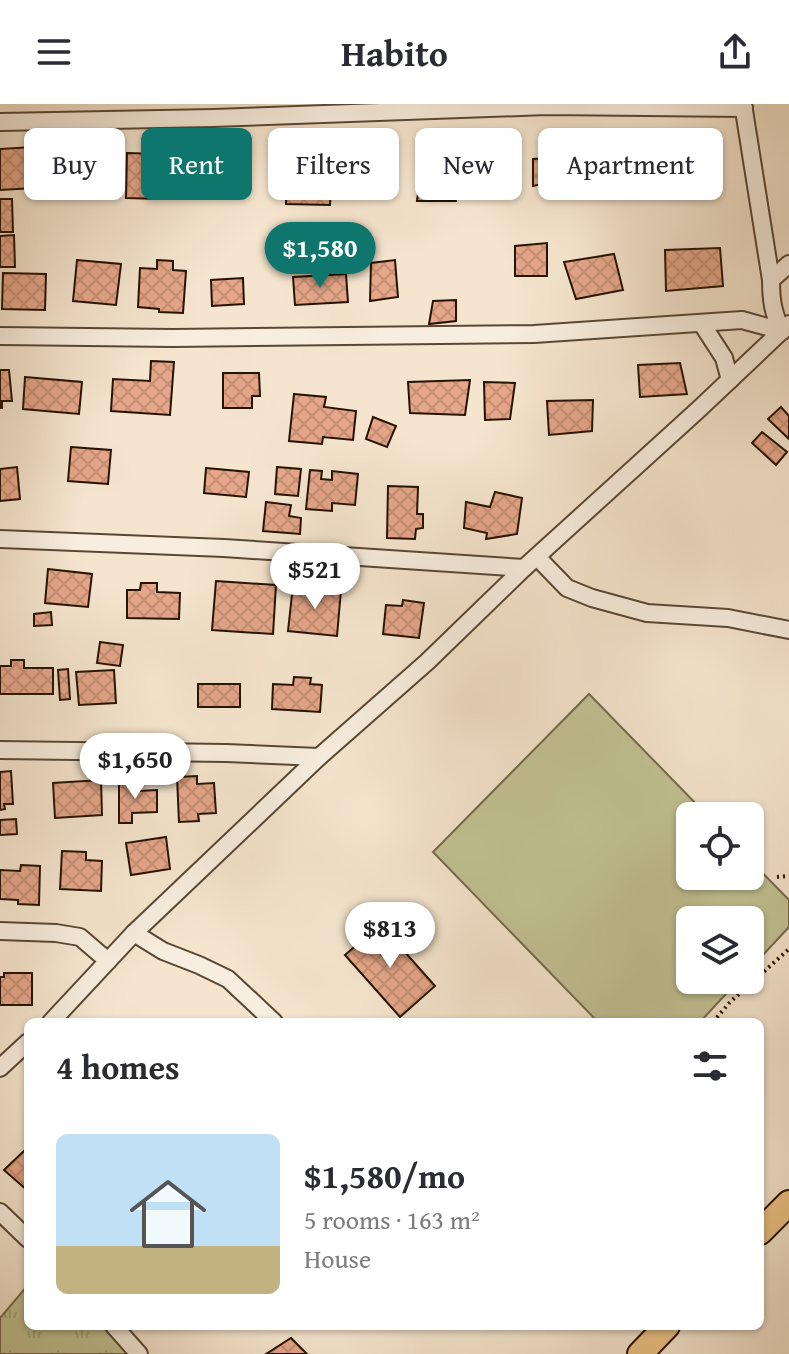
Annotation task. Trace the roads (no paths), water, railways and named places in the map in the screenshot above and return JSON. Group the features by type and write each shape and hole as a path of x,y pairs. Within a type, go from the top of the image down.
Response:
{"main road":[{"path":"764,1228 789,1203"},
{"path":"647,1352 664,1330"}],"street":[{"path":"0,122 547,106 744,106 774,315 785,328"},
{"path":"771,280 789,264"},
{"path":"0,336 519,335 742,320 785,328"},
{"path":"702,324 724,358 730,380"},
{"path":"55,1018 134,933 319,757 427,662 524,568 785,328"},
{"path":"0,539 224,548 524,568"},
{"path":"537,557 567,588 592,598 647,613 728,618 789,630"},
{"path":"0,750 319,757"},
{"path":"0,931 80,937 108,961"},
{"path":"134,933 163,951 228,979 270,1018"},
{"path":"0,1068 24,1046"},
{"path":"0,1212 24,1235"},
{"path":"118,1330 139,1354"}]}
